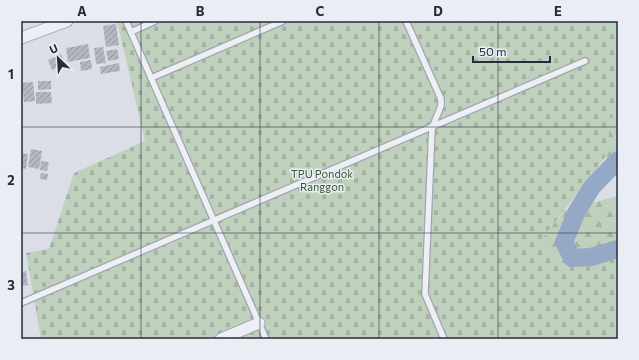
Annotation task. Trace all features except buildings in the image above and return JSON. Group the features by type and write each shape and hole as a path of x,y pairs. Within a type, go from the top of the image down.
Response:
{"street":[{"path":"21,38 67,21"},
{"path":"221,339 259,323"}],"lane":[{"path":"126,21 215,220 266,339"},
{"path":"131,32 155,21"},
{"path":"151,78 283,21"},
{"path":"406,21 441,99 441,106 432,128 425,294 444,339"},
{"path":"21,304 585,61"}],"green space":[{"name":"TPU Pondok Ranggon","path":"117,21 618,21 618,108 613,111 604,159 538,244 570,265 618,259 618,339 41,339 26,253 49,249 74,173 145,141"},
{"path":"618,108 618,155 604,159 613,111"},
{"path":"618,196 618,259 570,265 538,244 565,210"}],"waterway":[{"path":"618,160 592,187 577,211 564,242 572,258 591,257 618,249"}]}
